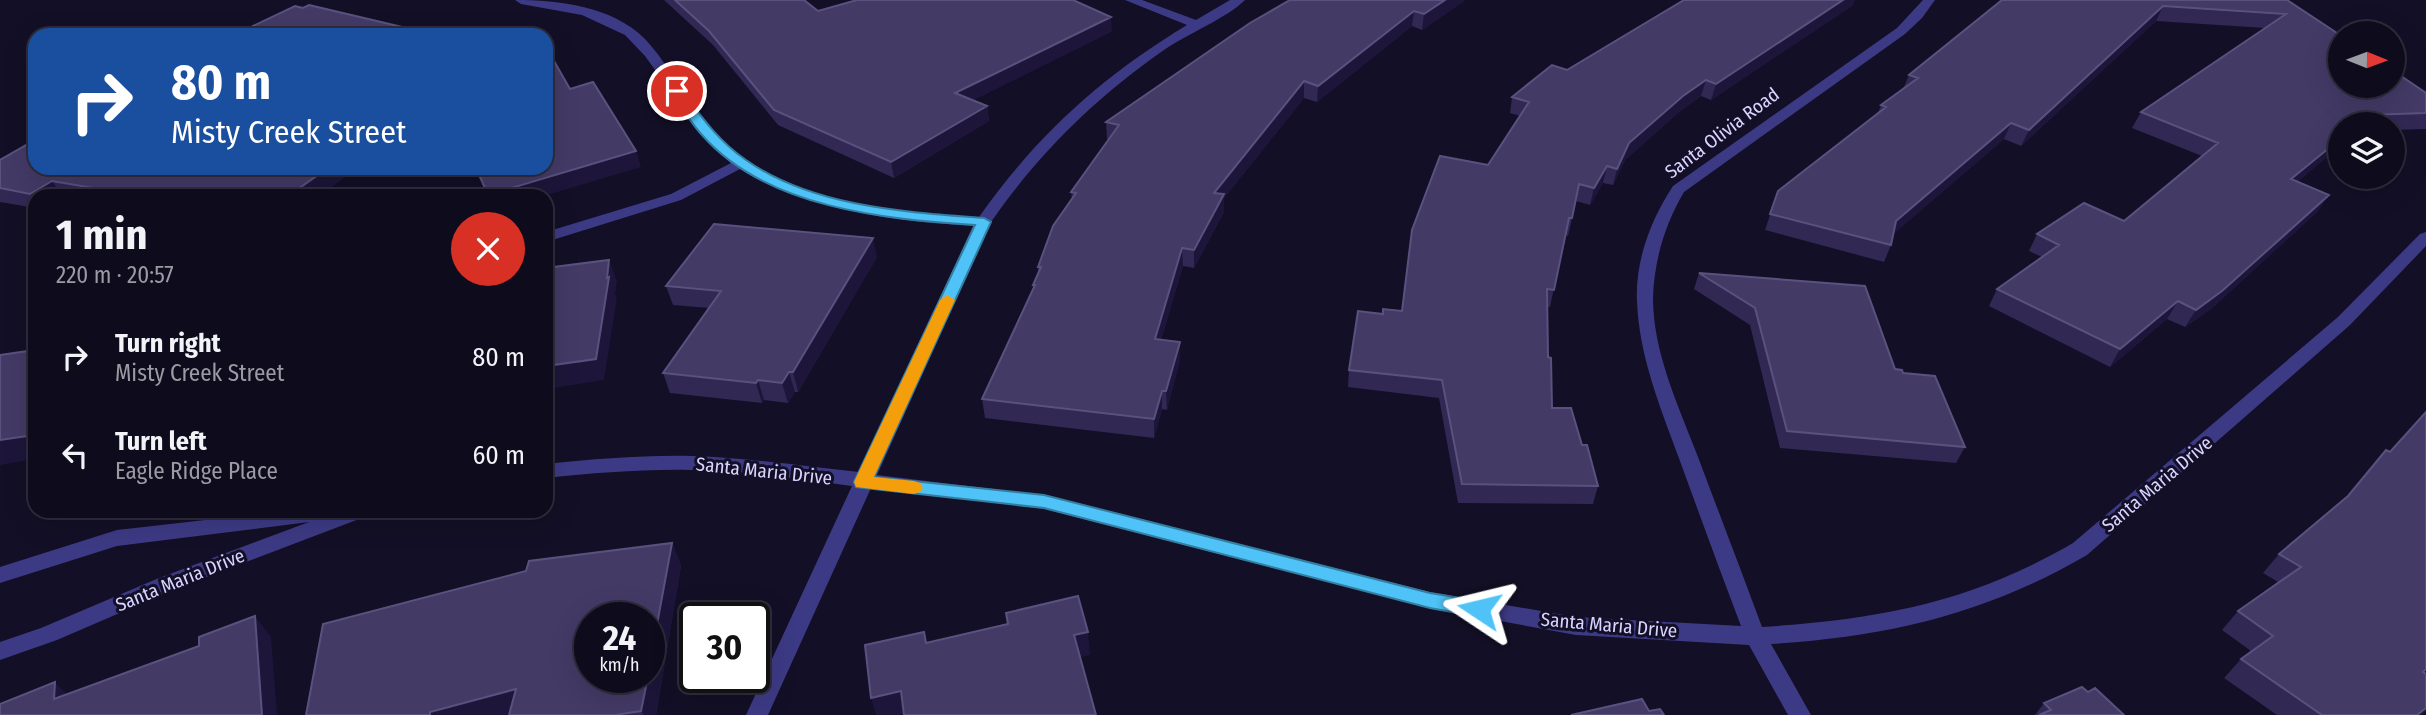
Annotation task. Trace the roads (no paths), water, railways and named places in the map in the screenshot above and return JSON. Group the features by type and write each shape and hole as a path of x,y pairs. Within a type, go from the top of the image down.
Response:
{"street":[{"path":"521,0 591,13 624,28 637,38 706,133 741,163 795,190 863,209 901,216 984,222"},
{"path":"1130,0 1199,24"},
{"path":"757,715 984,222 1015,175 1073,112 1135,63 1239,0"},
{"name":"Santa Olivia Road","path":"1800,715 1755,636 1662,387 1650,341 1645,300 1648,262 1664,212 1678,189 1901,31 1918,16 1929,0"},
{"path":"553,235 676,197 741,163"},
{"name":"Santa Maria Drive","path":"553,470 617,464 690,463 748,467 1044,502 1430,600 1563,624 1755,636 1819,632 1936,612 1991,594 2080,549 2344,321 2426,237"},
{"name":"Santa Maria Drive","path":"0,575 117,538 293,518"},
{"name":"Santa Maria Drive","path":"0,651 49,634 166,584 341,518"}]}
